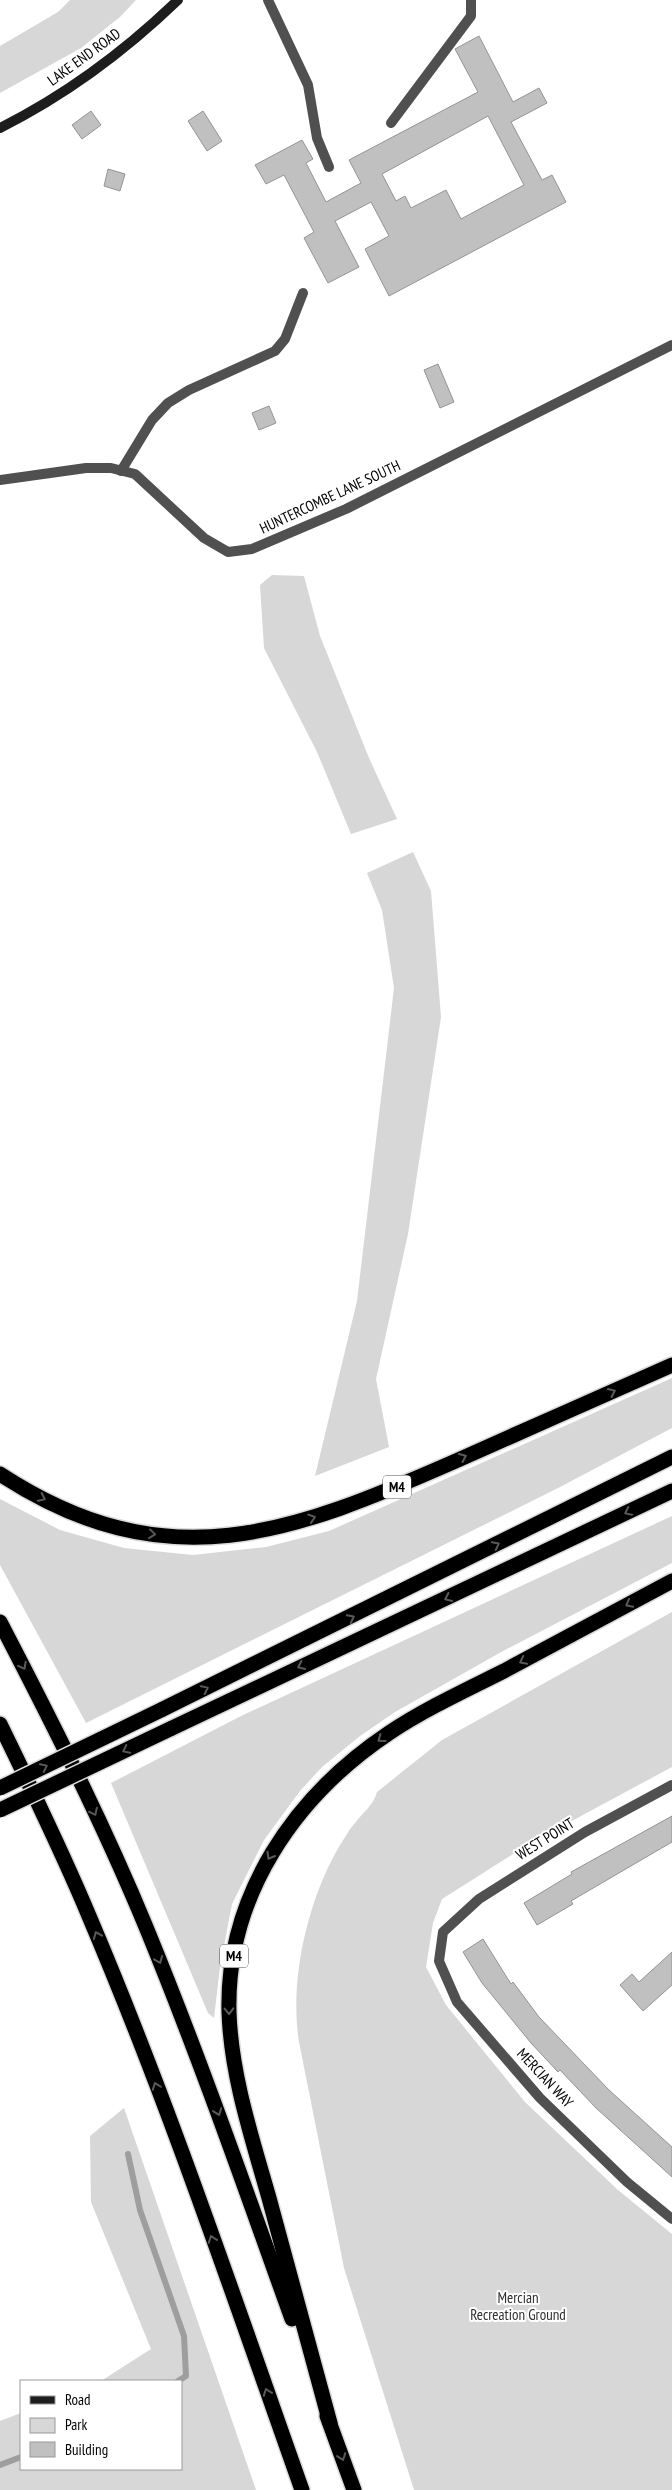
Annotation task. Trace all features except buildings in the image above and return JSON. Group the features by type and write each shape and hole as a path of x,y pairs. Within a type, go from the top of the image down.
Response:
{"highway":[{"name":"M4","path":"0,1474 61,1508 125,1531 183,1538 244,1535 305,1521 385,1492 672,1365"},
{"path":"0,1788 672,1457"},
{"path":"0,1810 672,1491"},
{"name":"M4","path":"330,2423 252,2137 232,2043 229,1990 232,1964 244,1911 270,1855 302,1809 362,1753 390,1732 431,1709 672,1581"},
{"name":"M4","path":"0,1622 57,1735 145,1926 202,2069 354,2490"},
{"path":"0,1724 89,1915 129,2015 174,2134 302,2490"}],"main road":[{"name":"LAKE END ROAD","path":"0,128 36,110 112,58 178,0"}],"street":[{"path":"268,0 308,85 318,138 329,167"},
{"path":"391,123 471,16 471,0"},
{"path":"121,471 152,420 168,403 189,390 275,351 285,339 304,293"},
{"name":"HUNTERCOMBE LANE SOUTH","path":"0,480 86,468 135,474 204,538 228,552 252,549 346,509 672,345"},
{"name":"WEST POINT","path":"443,1932 479,1899 585,1832 672,1785"},
{"name":"MERCIAN WAY","path":"443,1932 439,1961 457,2002 540,2098 627,2182 672,2219"}],"green space":[{"path":"70,0 136,0 120,17 81,48 0,93 0,46 58,12"},
{"path":"272,575 304,576 320,636 369,758 397,819 351,834 317,752 264,648 260,585"},
{"path":"413,852 431,891 441,1017 408,1234 376,1379 389,1447 315,1476 357,1301 394,988 382,910 367,873"},
{"path":"672,1378 672,1428 560,1487 86,1723 0,1565 0,1499 60,1530 124,1548 193,1555 266,1547 329,1531"},
{"path":"672,1516 672,1563 503,1651 395,1712 360,1736 322,1767 300,1791 264,1840 232,1904 220,1967 214,2018 208,2013 111,1783 243,1715"},
{"name":"Mercian Recreation Ground","path":"672,1612 672,1767 529,1844 442,1899 433,1923 426,1967 446,2005 525,2102 618,2190 672,2234 672,2490 414,2490 344,2268 299,2042 297,1992 299,1966 310,1914 329,1866 340,1845 370,1805 377,1792 442,1740"},
{"path":"124,2108 256,2490 0,2490 0,2421 20,2413 20,2470 182,2470 182,2380 103,2380 151,2349 91,2202 90,2136"}],"waterway":[{"path":"128,2154 140,2210 184,2336 186,2376 180,2380"},
{"path":"0,2465 20,2457"}]}
